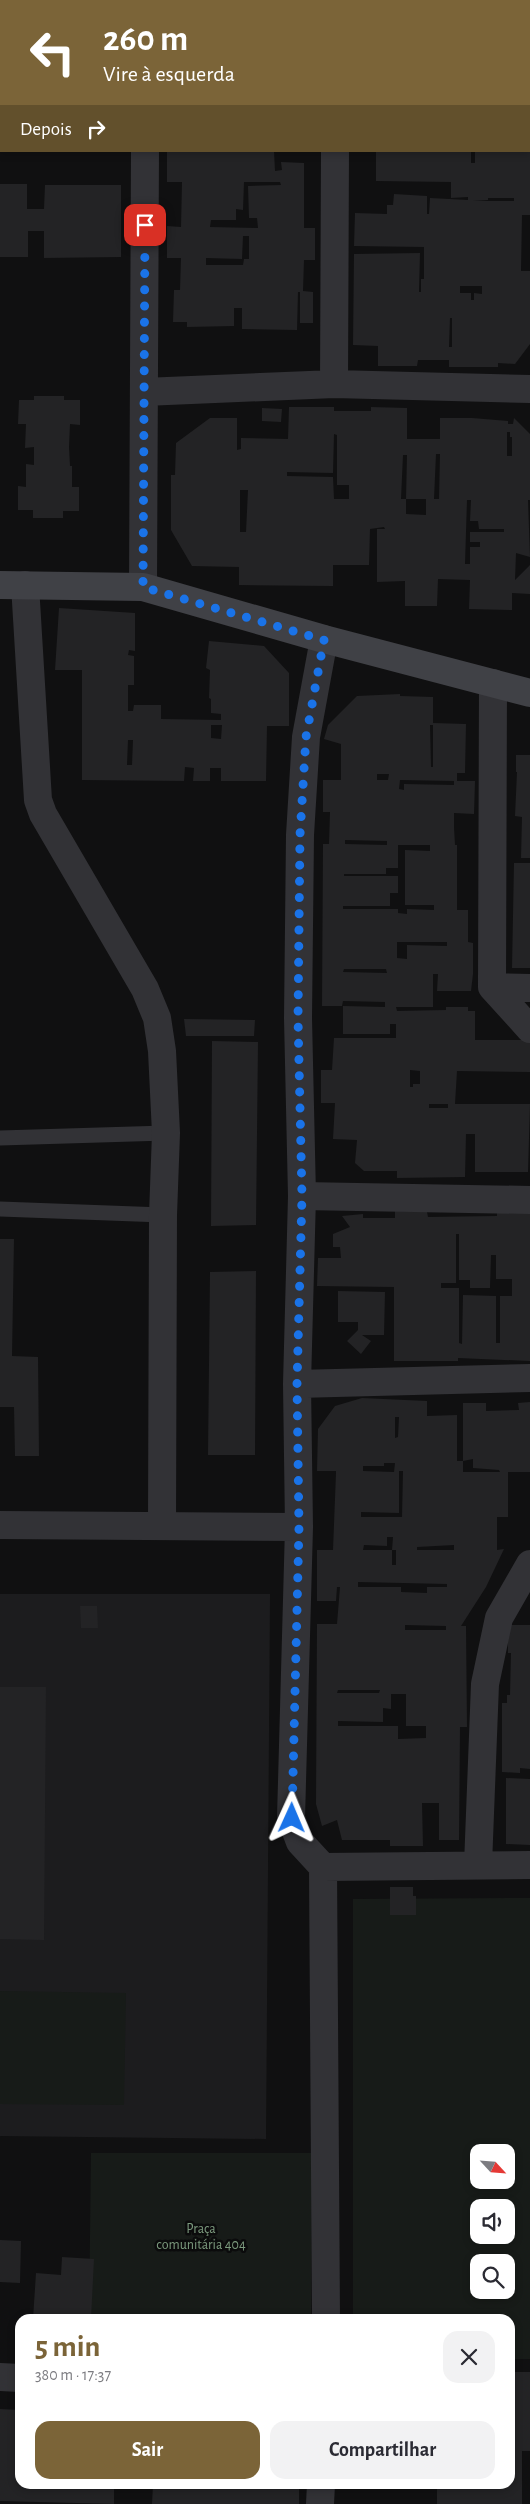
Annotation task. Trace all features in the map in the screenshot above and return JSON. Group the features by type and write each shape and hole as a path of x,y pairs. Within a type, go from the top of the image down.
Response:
{"street":[{"path":"143,587 145,152"},
{"path":"334,384 335,152"},
{"path":"144,392 334,384 530,389"},
{"path":"162,1525 163,1215 166,1134 162,1051 157,1018 145,989 42,814 38,800 12,585 143,587 324,640 530,693"},
{"path":"324,640 306,737 300,835 298,1018 302,1196 297,1384 299,1527 292,1818 300,1842 323,1867 326,2314"},
{"path":"493,683 492,987 530,1029"},
{"path":"492,987 530,988"},
{"path":"302,1196 530,1200"},
{"path":"297,1384 530,1378"},
{"path":"0,1525 299,1527"},
{"path":"478,1865 485,1684 499,1618 527,1577"},
{"path":"323,1867 530,1865"},
{"path":"0,2377 15,2378"},
{"path":"320,2504 321,2489"}],"lane":[{"path":"0,1138 166,1134"},
{"path":"0,1209 163,1215"}],"shaded area":[{"path":"0,1594 270,1594 266,2139 0,2136"}],"green space":[{"path":"530,1898 530,2359 515,2359 515,2314 353,2314 353,1899"},
{"path":"0,1991 126,1993 124,2105 0,2104"},
{"name":"Praça comunitária 404","path":"91,2153 312,2153 311,2314 89,2314"}],"building":[{"path":"167,152 274,152 275,171 282,170 281,162 304,163 304,228 315,228 315,260 304,260 303,291 313,292 313,323 300,323 300,292 298,292 297,330 242,329 242,308 234,308 234,326 187,327 187,322 173,322 174,290 180,290 181,258 167,258 167,226 181,227 182,182 167,182","holes":["244,182 280,182 281,185 248,186 249,218 257,218 258,228 210,227 211,220 236,220 236,209 243,210","243,236 249,236 249,259 244,259 243,265 206,265 206,258 242,259"]},
{"path":"376,152 471,152 471,163 475,163 475,152 530,152 530,215 522,215 521,271 530,271 530,344 515,364 498,363 498,367 449,367 449,360 418,360 417,366 378,366 378,346 353,345 354,254 420,253 419,292 421,292 421,279 424,279 424,247 354,246 355,213 387,214 387,205 393,205 394,194 427,196 427,214 429,214 430,198 468,200 468,197 451,198 451,182 376,181","holes":["488,198 514,198 514,201 473,201 488,200","460,286 482,286 482,294 474,293 474,300 471,300 471,293 460,293","450,318 452,318 452,347 449,347"]},
{"path":"0,184 27,184 27,209 44,209 45,185 121,185 121,257 44,258 44,231 28,231 28,257 0,257"},
{"path":"34,396 64,396 64,400 80,400 80,425 70,424 69,447 70,466 72,466 72,487 79,487 79,511 63,511 63,518 33,518 33,510 18,510 18,486 26,487 26,464 34,465 34,447 25,448 26,424 18,424 19,400 34,400"},
{"path":"289,407 334,407 334,411 371,411 371,407 407,408 407,439 440,439 440,418 472,418 508,421 508,424 513,424 514,418 530,434 530,500 528,500 530,557 516,553 515,580 530,565 530,594 512,593 512,610 469,609 470,580 438,579 437,606 405,606 405,581 377,582 377,529 385,529 384,527 370,529 369,565 333,565 333,586 239,585 239,567 192,566 171,530 171,475 175,475 176,443 210,418 237,418 237,450 241,449 241,438 288,439","holes":["507,432 510,432 510,437 512,437 512,456 507,456","334,434 337,435 337,485 349,485 349,499 334,499 333,477 287,476 287,472 333,473","436,454 440,454 439,499 434,499","403,455 407,455 406,499 401,499","240,490 248,490 246,532 240,532","406,499 426,499 426,515 406,514","467,500 471,500 470,521 478,521 479,529 504,529 504,532 470,532 470,542 480,542 480,547 470,547 470,564 465,564"]},
{"path":"262,408 282,409 281,422 262,421"},
{"path":"59,608 135,613 135,651 129,650 128,655 134,656 134,685 128,685 128,711 133,711 134,705 161,705 161,719 221,720 221,714 211,713 211,699 209,698 210,670 206,668 209,641 264,646 289,673 289,726 267,726 266,781 221,781 221,768 210,768 210,781 193,781 194,768 185,767 184,781 82,780 82,670 55,670","holes":["211,725 222,725 221,739 211,738","128,740 133,740 132,765 127,765"]},
{"path":"400,694 400,696 433,697 433,723 466,724 465,773 457,773 457,781 475,781 474,814 454,813 454,827 455,845 457,845 457,910 468,910 468,942 473,943 471,991 437,991 438,974 433,974 433,1007 396,1007 397,1011 446,1010 446,1007 468,1007 468,1011 475,1011 475,1040 530,1040 530,1072 457,1071 455,1104 530,1104 528,1172 475,1172 475,1134 466,1134 465,1177 397,1178 397,1171 364,1171 355,1163 357,1140 333,1139 335,1103 321,1103 321,1070 332,1070 334,1038 396,1038 396,1024 390,1024 390,1034 343,1034 343,1006 385,1007 385,1002 343,1001 342,1006 322,1006 323,844 329,844 330,812 323,812 323,780 341,780 341,744 324,739 328,725 357,696","holes":["430,725 433,725 433,767 431,767","377,774 389,774 388,780 377,780","400,780 454,781 454,785 404,784 404,790 399,789","345,840 387,841 387,845 345,844","398,845 430,845 430,851 405,850 405,905 434,905 434,910 407,909 407,914 398,913 398,909 343,909 343,906 390,906 390,893 398,893 398,876 344,876 344,874 386,874 386,868 398,868","397,942 447,942 447,946 407,945 407,959 397,958","344,969 386,969 387,973 343,972","410,1070 420,1071 420,1084 413,1084 413,1087 410,1087","429,1104 448,1104 448,1108 429,1108"]},
{"path":"516,755 530,755 530,858 521,858 522,817 515,816"},
{"path":"514,863 530,863 530,968 512,968"},
{"path":"184,1019 255,1020 254,1036 186,1036"},
{"path":"212,1041 258,1042 256,1225 211,1226"},
{"path":"497,1210 530,1211 530,1361 458,1358 458,1361 394,1361 394,1287 317,1286 318,1258 341,1258 340,1247 333,1247 333,1234 350,1227 342,1216 363,1214 363,1218 395,1218 395,1211 427,1212 428,1217 497,1216","holes":["456,1234 459,1234 459,1280 470,1280 470,1288 490,1288 491,1255 496,1255 496,1279 512,1279 512,1296 500,1296 500,1343 496,1343 496,1296 463,1295 462,1344 459,1343 459,1288 441,1288 441,1283 456,1283"]},
{"path":"0,1239 14,1239 12,1356 38,1357 39,1456 15,1456 14,1407 0,1407"},
{"path":"256,1271 255,1455 208,1455 210,1272"},
{"path":"338,1291 385,1292 384,1335 362,1335 371,1341 361,1354 347,1341 358,1330 358,1322 338,1322"},
{"path":"362,1398 427,1401 427,1416 457,1415 457,1461 463,1461 463,1403 486,1403 486,1411 519,1410 518,1403 530,1402 530,1472 508,1472 508,1517 497,1517 497,1550 504,1549 486,1587 461,1626 466,1626 467,1727 460,1727 459,1840 439,1840 439,1803 422,1803 423,1846 390,1846 390,1840 342,1840 337,1820 322,1826 316,1804 317,1624 337,1624 340,1587 337,1587 336,1601 317,1601 317,1550 333,1550 336,1473 336,1471 317,1471 318,1429 335,1406","holes":["395,1417 399,1417 398,1437 395,1438","473,1459 473,1468 499,1470 500,1472 463,1472 463,1461","384,1463 395,1463 394,1472 363,1471 363,1466 384,1466","399,1471 403,1471 402,1517 361,1517 361,1512 399,1513","387,1537 393,1537 392,1550 363,1550 364,1545 387,1546","454,1545 454,1550 417,1550 417,1547","392,1550 396,1550 396,1565 392,1565","358,1582 447,1584 447,1587 427,1587 427,1593 401,1592 401,1587 358,1587","405,1625 446,1626 446,1630 405,1630","338,1690 380,1690 379,1693 337,1693","391,1694 406,1694 406,1726 426,1726 426,1738 398,1739 398,1726 338,1726 338,1721 383,1722 383,1708 391,1709"]},
{"path":"80,1606 97,1606 98,1628 81,1628"},
{"path":"508,1625 530,1625 530,1769 520,1768 520,1773 502,1772 502,1703 507,1703 507,1695 510,1695 511,1653 508,1653"},
{"path":"0,1687 46,1687 44,1940 0,1939"},
{"path":"506,1778 530,1779 530,1845 506,1844"},
{"path":"390,1887 413,1887 413,1896 416,1896 416,1915 390,1915"},
{"path":"0,2240 21,2241 20,2283 0,2282"},
{"path":"62,2257 94,2259 91,2314 33,2314 36,2273 61,2275"},
{"path":"515,2372 530,2372 530,2451 522,2451 522,2504 437,2504 437,2489 515,2489"},
{"path":"0,2409 15,2410 15,2489 114,2489 114,2504 0,2501"},
{"path":"153,2489 299,2489 299,2504 152,2504"}],"route":[{"path":"145,225 143,587 324,640 306,737 300,835 298,1018 302,1196 297,1384 299,1527 292,1818"}]}
